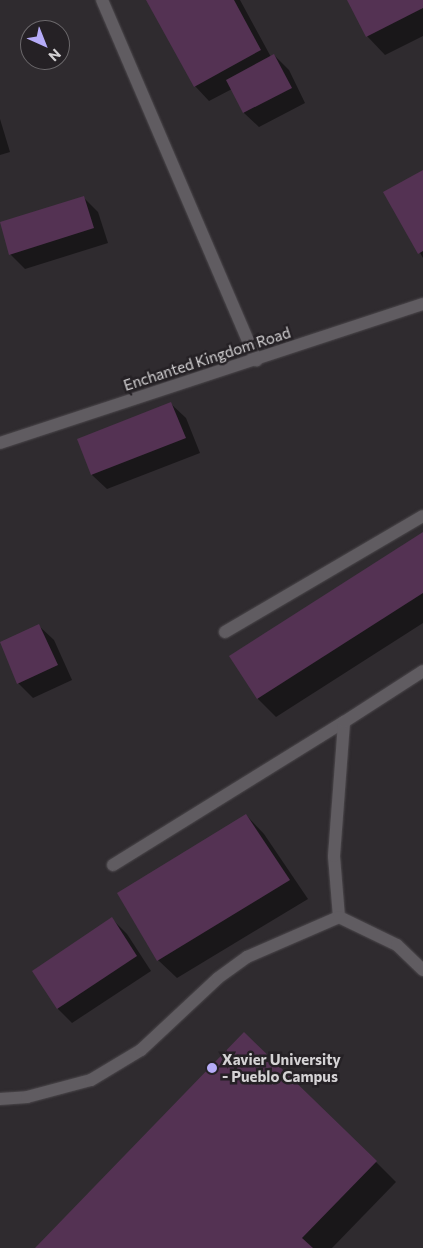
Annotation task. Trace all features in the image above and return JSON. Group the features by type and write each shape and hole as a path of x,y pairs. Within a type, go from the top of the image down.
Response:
{"street":[{"path":"102,0 256,360"},
{"name":"Enchanted Kingdom Road","path":"0,443 423,304"},
{"path":"226,632 423,516"},
{"path":"113,865 344,722 423,670"},
{"path":"339,918 334,856 344,722"},
{"path":"0,1098 27,1097 91,1080 141,1050 218,978 248,957 339,918 397,945 423,970"}],"building":[{"path":"146,0 234,0 261,50 194,87"},
{"path":"347,0 423,0 423,8 366,37"},
{"path":"274,54 292,88 243,113 226,80"},
{"path":"423,170 423,251 418,254 383,192"},
{"path":"84,196 94,228 9,255 0,222"},
{"path":"171,402 186,438 91,475 77,439"},
{"path":"423,532 423,593 257,699 229,656"},
{"path":"39,624 58,665 17,684 0,642"},
{"path":"246,814 290,880 157,961 117,893"},
{"path":"112,917 137,956 57,1009 32,971"},
{"path":"244,1032 377,1161 302,1238 313,1248 35,1248"}],"place":[{"name":"Xavier University - Pueblo Campus","path":"212,1068"}]}
